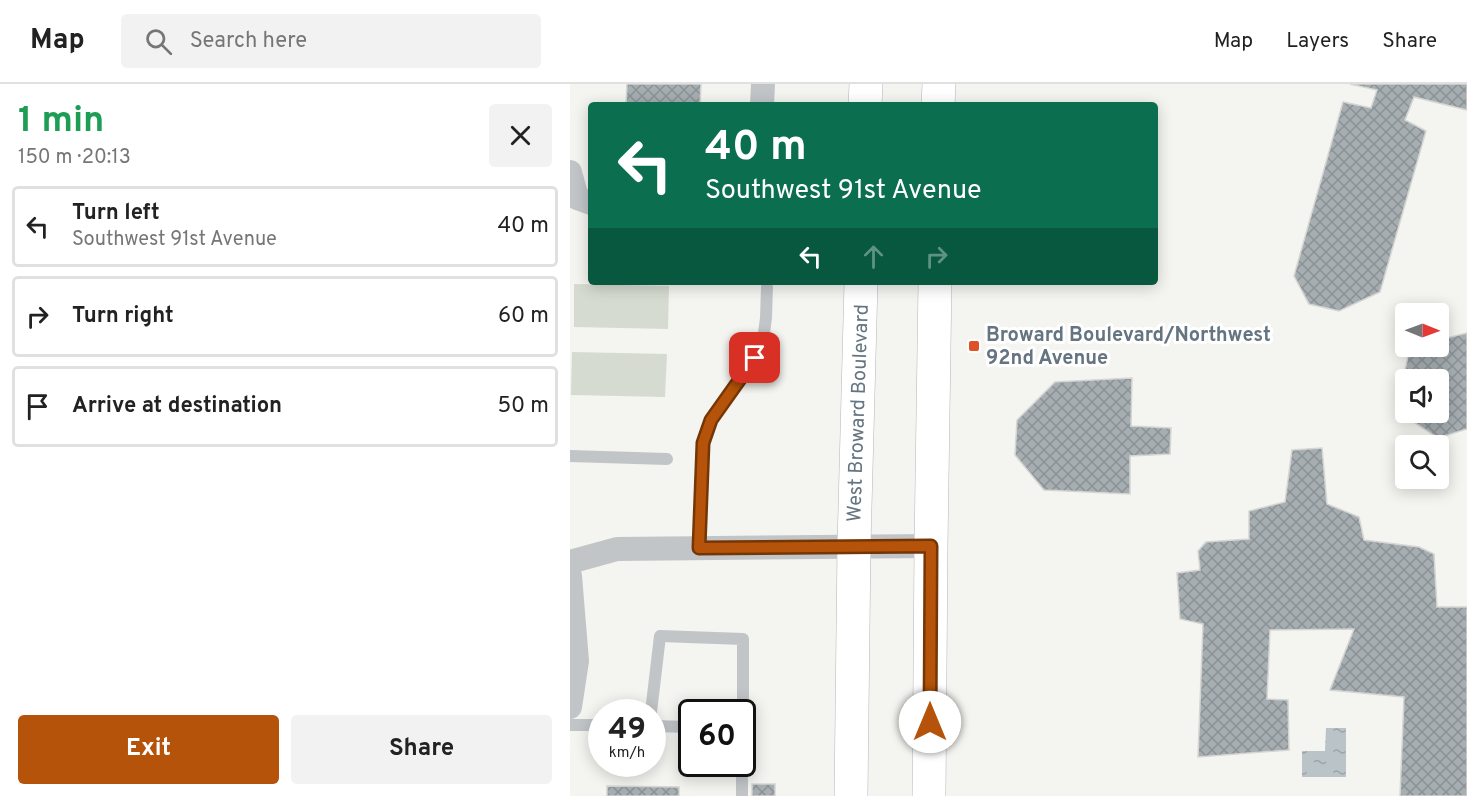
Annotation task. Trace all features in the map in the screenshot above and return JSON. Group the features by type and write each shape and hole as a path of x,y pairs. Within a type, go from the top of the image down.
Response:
{"main road":[{"path":"866,84 866,102"},
{"path":"938,102 939,84"},
{"name":"West Broward Boulevard","path":"850,796 861,285"},
{"path":"929,796 935,285"}],"street":[{"path":"762,102 763,84"},
{"path":"570,172 577,198 588,202"},
{"path":"570,562 617,549 931,546"},
{"path":"570,576 577,661 570,708"}],"lane":[{"path":"699,548 703,443 711,420 755,358 763,339 767,287"},
{"path":"570,456 667,459"},
{"path":"653,699 660,636 743,639 743,699"},
{"path":"570,725 588,725"},
{"path":"742,777 742,796"}],"shaded area":[{"path":"574,284 669,286 668,329 574,327"},
{"path":"572,352 667,354 665,397 571,395"}],"water":[{"path":"1326,728 1346,728 1346,777 1302,777 1302,751 1325,751"}],"building":[{"path":"627,84 701,84 700,102 626,102"},
{"path":"1350,84 1467,84 1467,110 1414,97 1405,120 1426,131 1380,292 1339,311 1309,304 1294,276 1343,102 1371,108 1377,90"},
{"path":"1467,333 1467,429 1448,435 1433,435 1415,423 1449,423 1449,369 1405,369 1408,357 1449,357 1449,337"},
{"path":"1132,378 1131,426 1171,428 1170,454 1130,456 1130,494 1044,490 1015,455 1017,420 1055,382"},
{"path":"1322,448 1327,504 1359,517 1364,540 1419,547 1434,554 1437,607 1467,607 1467,796 1400,796 1404,697 1330,690 1354,629 1270,630 1267,699 1288,700 1289,750 1198,757 1203,624 1180,619 1177,573 1200,570 1198,551 1206,542 1249,539 1249,511 1285,502 1292,450"},
{"path":"752,784 775,784 775,796 752,796"},
{"path":"607,786 679,787 679,796 607,796"}],"place":[{"name":"Broward Boulevard/Northwest 92nd Avenue","path":"974,346"}],"route":[{"path":"755,358 711,420 703,443 699,548 931,546 930,722"}]}
